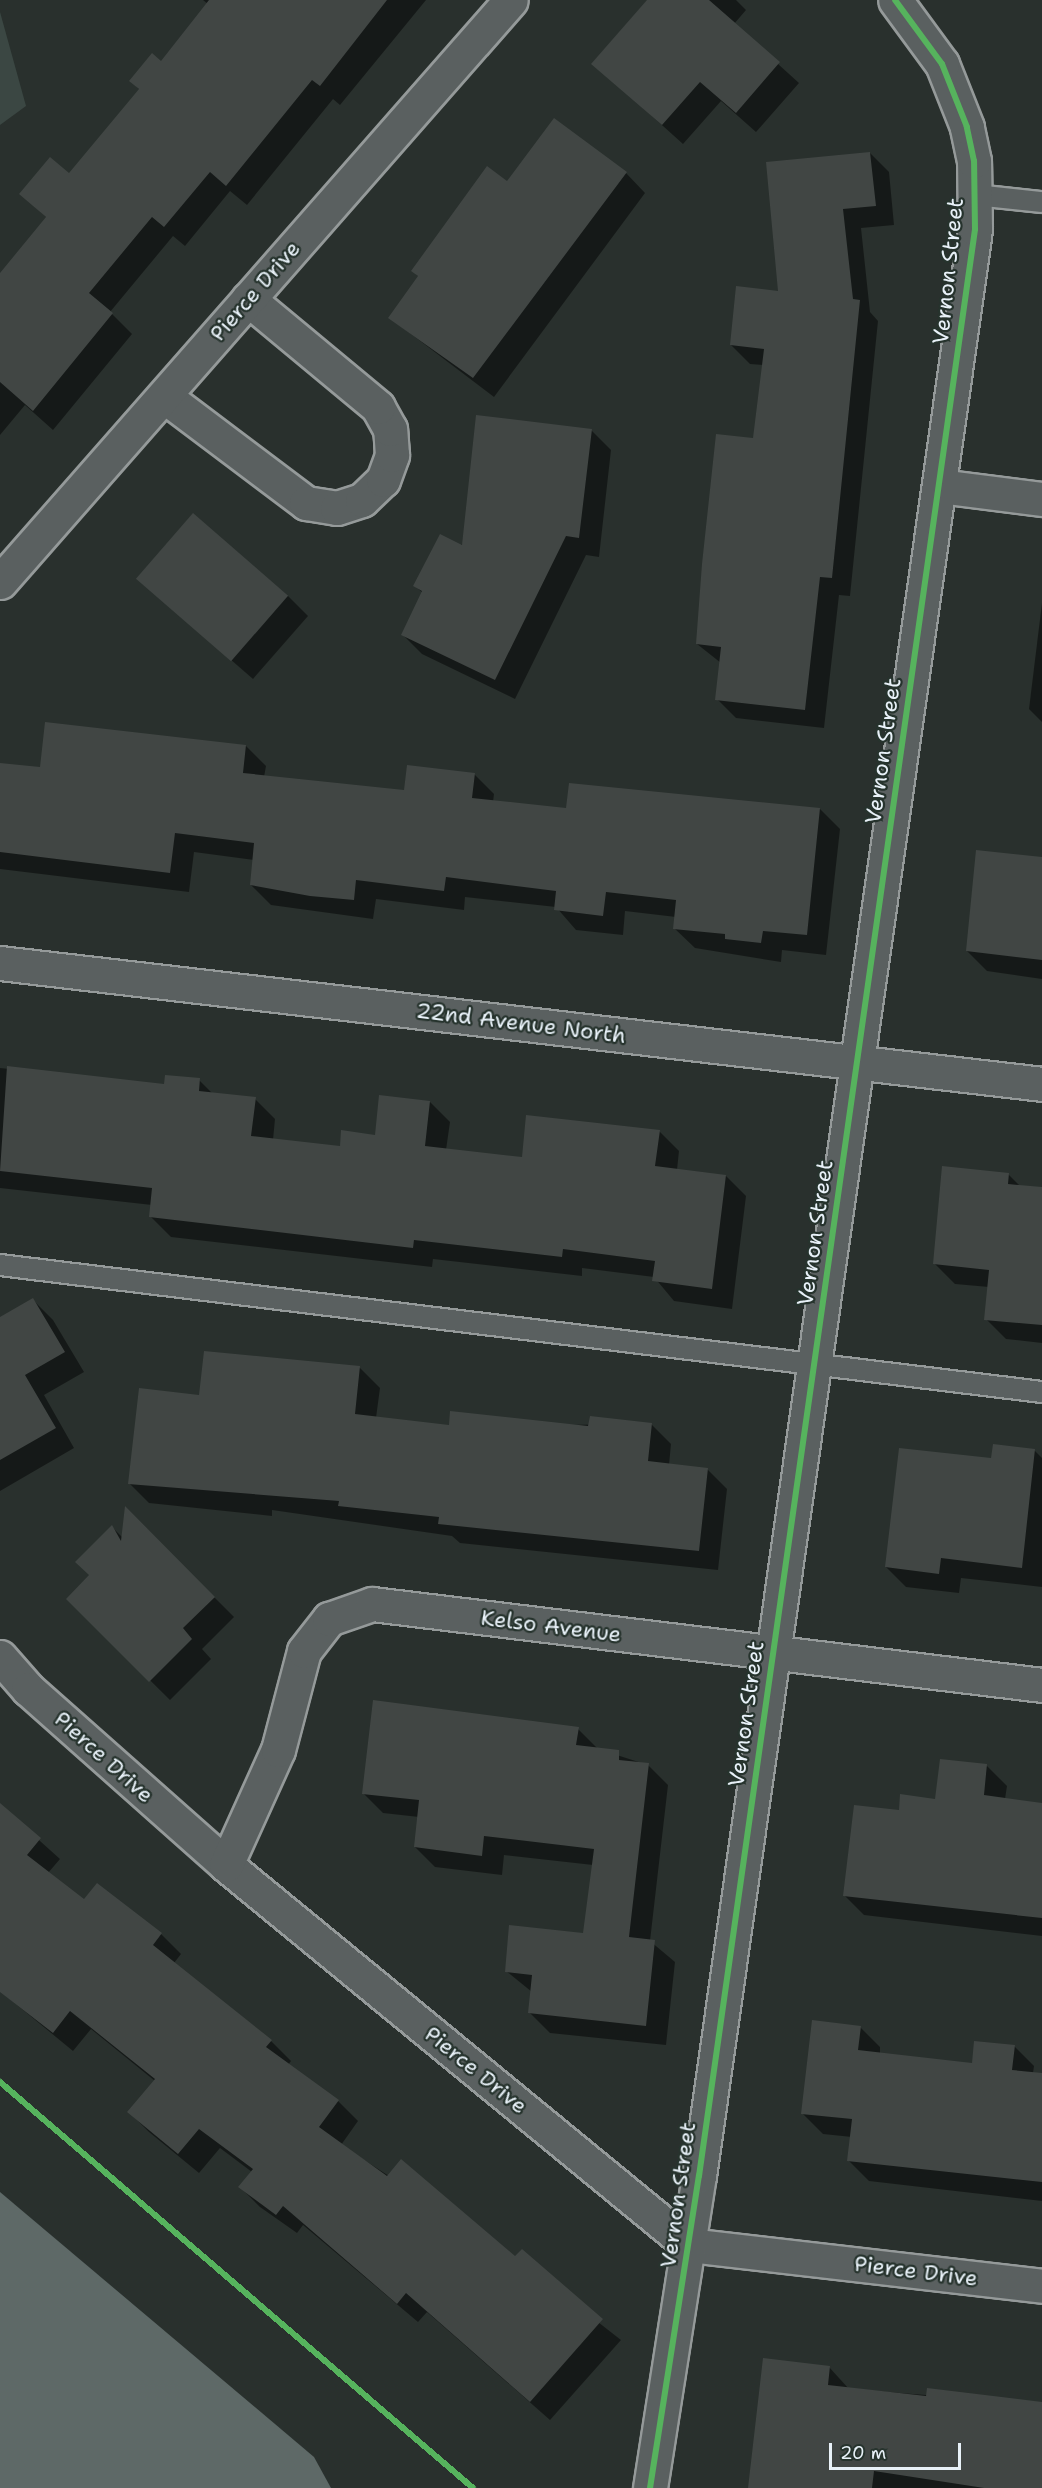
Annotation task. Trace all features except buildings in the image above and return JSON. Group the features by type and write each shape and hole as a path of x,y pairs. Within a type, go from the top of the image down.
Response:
{"street":[{"name":"Pierce Drive","path":"0,582 511,0"},
{"name":"Vernon Street","path":"650,2488 689,2245 814,1366 939,486 976,195 967,127 942,64 895,0"},
{"path":"164,396 306,503 337,508 362,500 383,480 392,446 390,429 378,407 248,299"},
{"path":"939,486 1042,499"},
{"name":"22nd Avenue North","path":"0,963 1042,1084"},
{"name":"Kelso Avenue","path":"226,1865 278,1750 304,1651 329,1619 372,1604 1042,1685"},
{"name":"Pierce Drive","path":"0,1657 27,1689 226,1865 689,2245 1042,2286"}],"lane":[{"path":"976,195 1042,202"},
{"path":"0,1265 1042,1392"}],"shaded area":[{"path":"0,12 26,106 0,125"},
{"path":"0,2192 314,2457 331,2488 0,2488"}],"cycle path":[{"path":"650,2488 699,2176 975,229 974,161 967,127 942,64 895,0"},
{"path":"0,2082 473,2488"}]}
